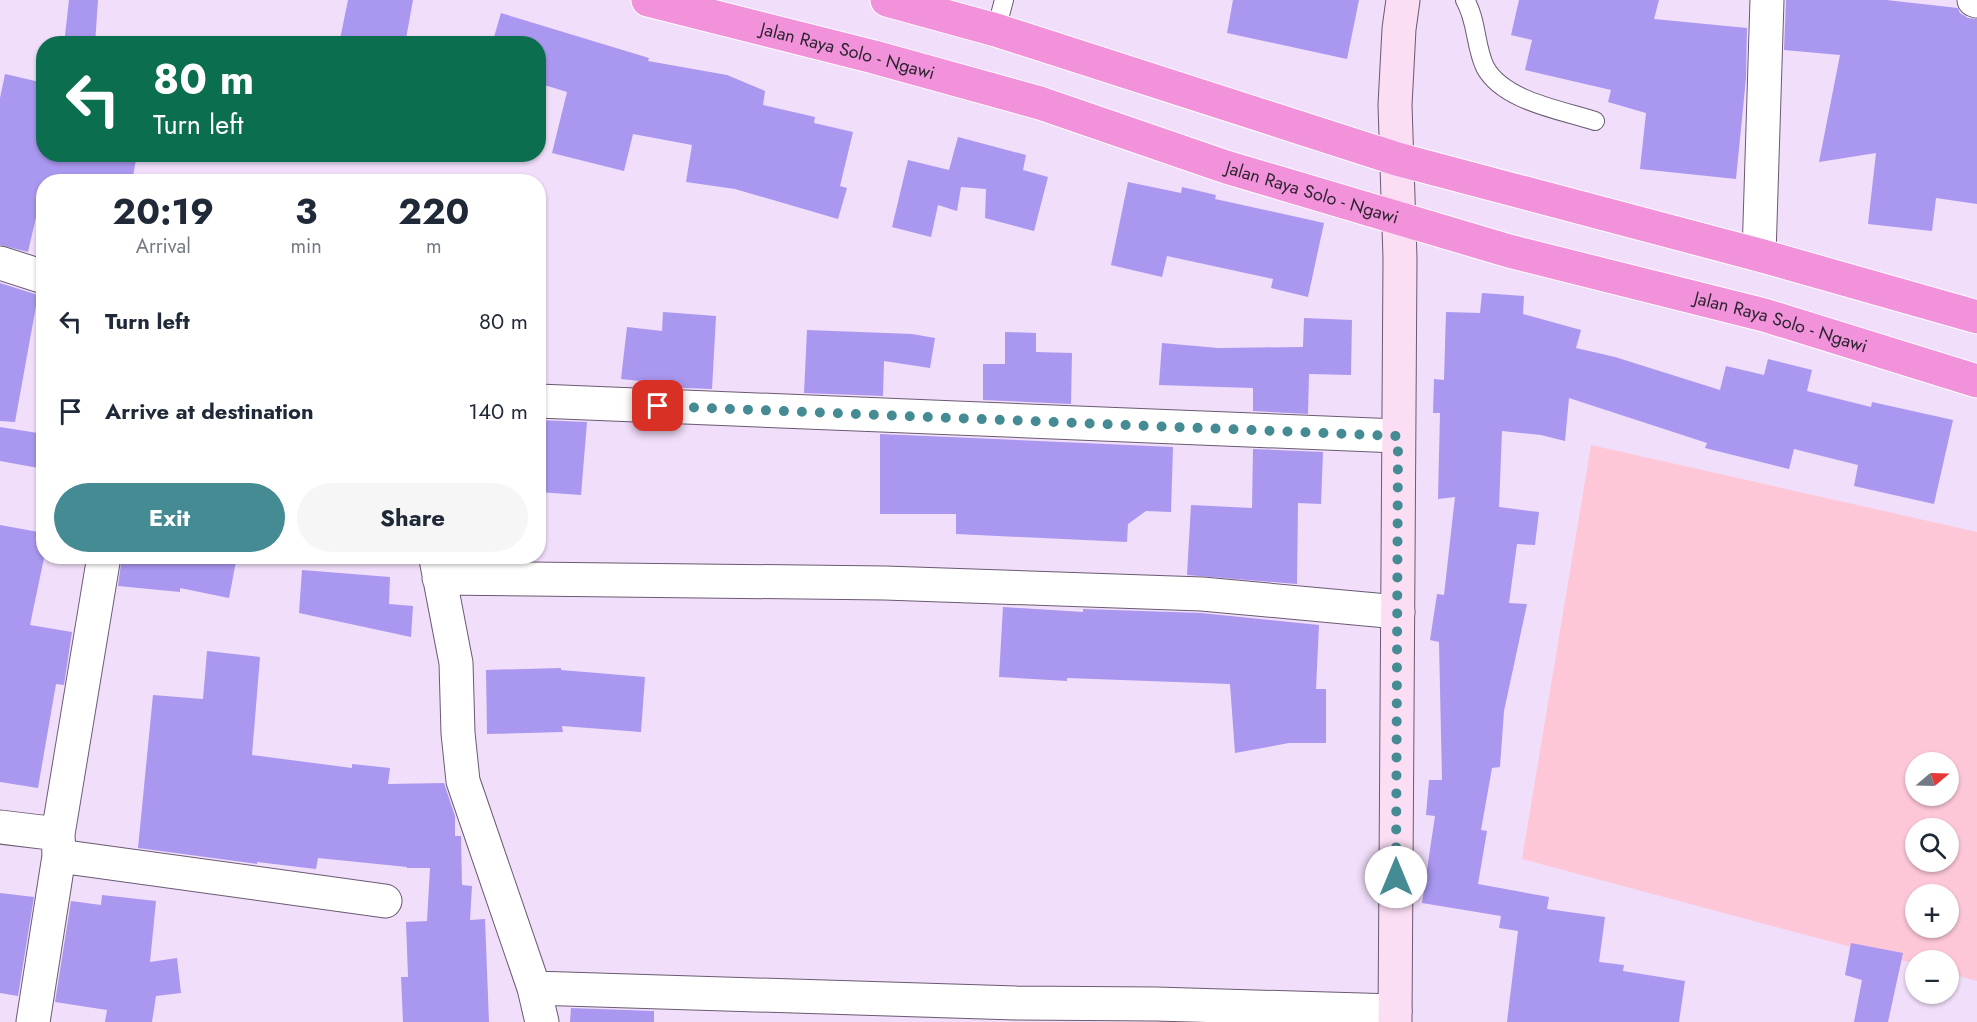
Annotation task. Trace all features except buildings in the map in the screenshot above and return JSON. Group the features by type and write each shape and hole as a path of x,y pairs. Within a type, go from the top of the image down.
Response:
{"highway":[{"name":"Jalan Raya Solo - Ngawi","path":"648,0 874,57 1040,103 1226,167 1509,251 1764,315 1977,381"},
{"path":"887,0 1000,15 1397,159 1759,255 1977,317"}],"main road":[{"path":"1395,1016 1400,218 1395,105 1403,0"}],"street":[{"path":"1759,255 1767,0"},
{"path":"0,263 36,274"},
{"path":"546,401 1398,436"},
{"path":"33,1022 58,845 103,564"},
{"path":"542,1022 534,988 463,781 458,734 456,663 437,567 1179,593 1398,612"},
{"path":"0,827 58,845 385,901"},
{"path":"534,988 1016,1003 1156,1004 1395,1016"}],"lane":[{"path":"1465,0 1471,9 1486,67 1498,83 1515,96 1595,121"}],"shaded area":[{"path":"1591,445 1977,532 1977,981 1959,976 1959,950 1905,950 1905,961 1522,859"}],"route":[{"path":"658,406 1398,436 1396,877"}]}
